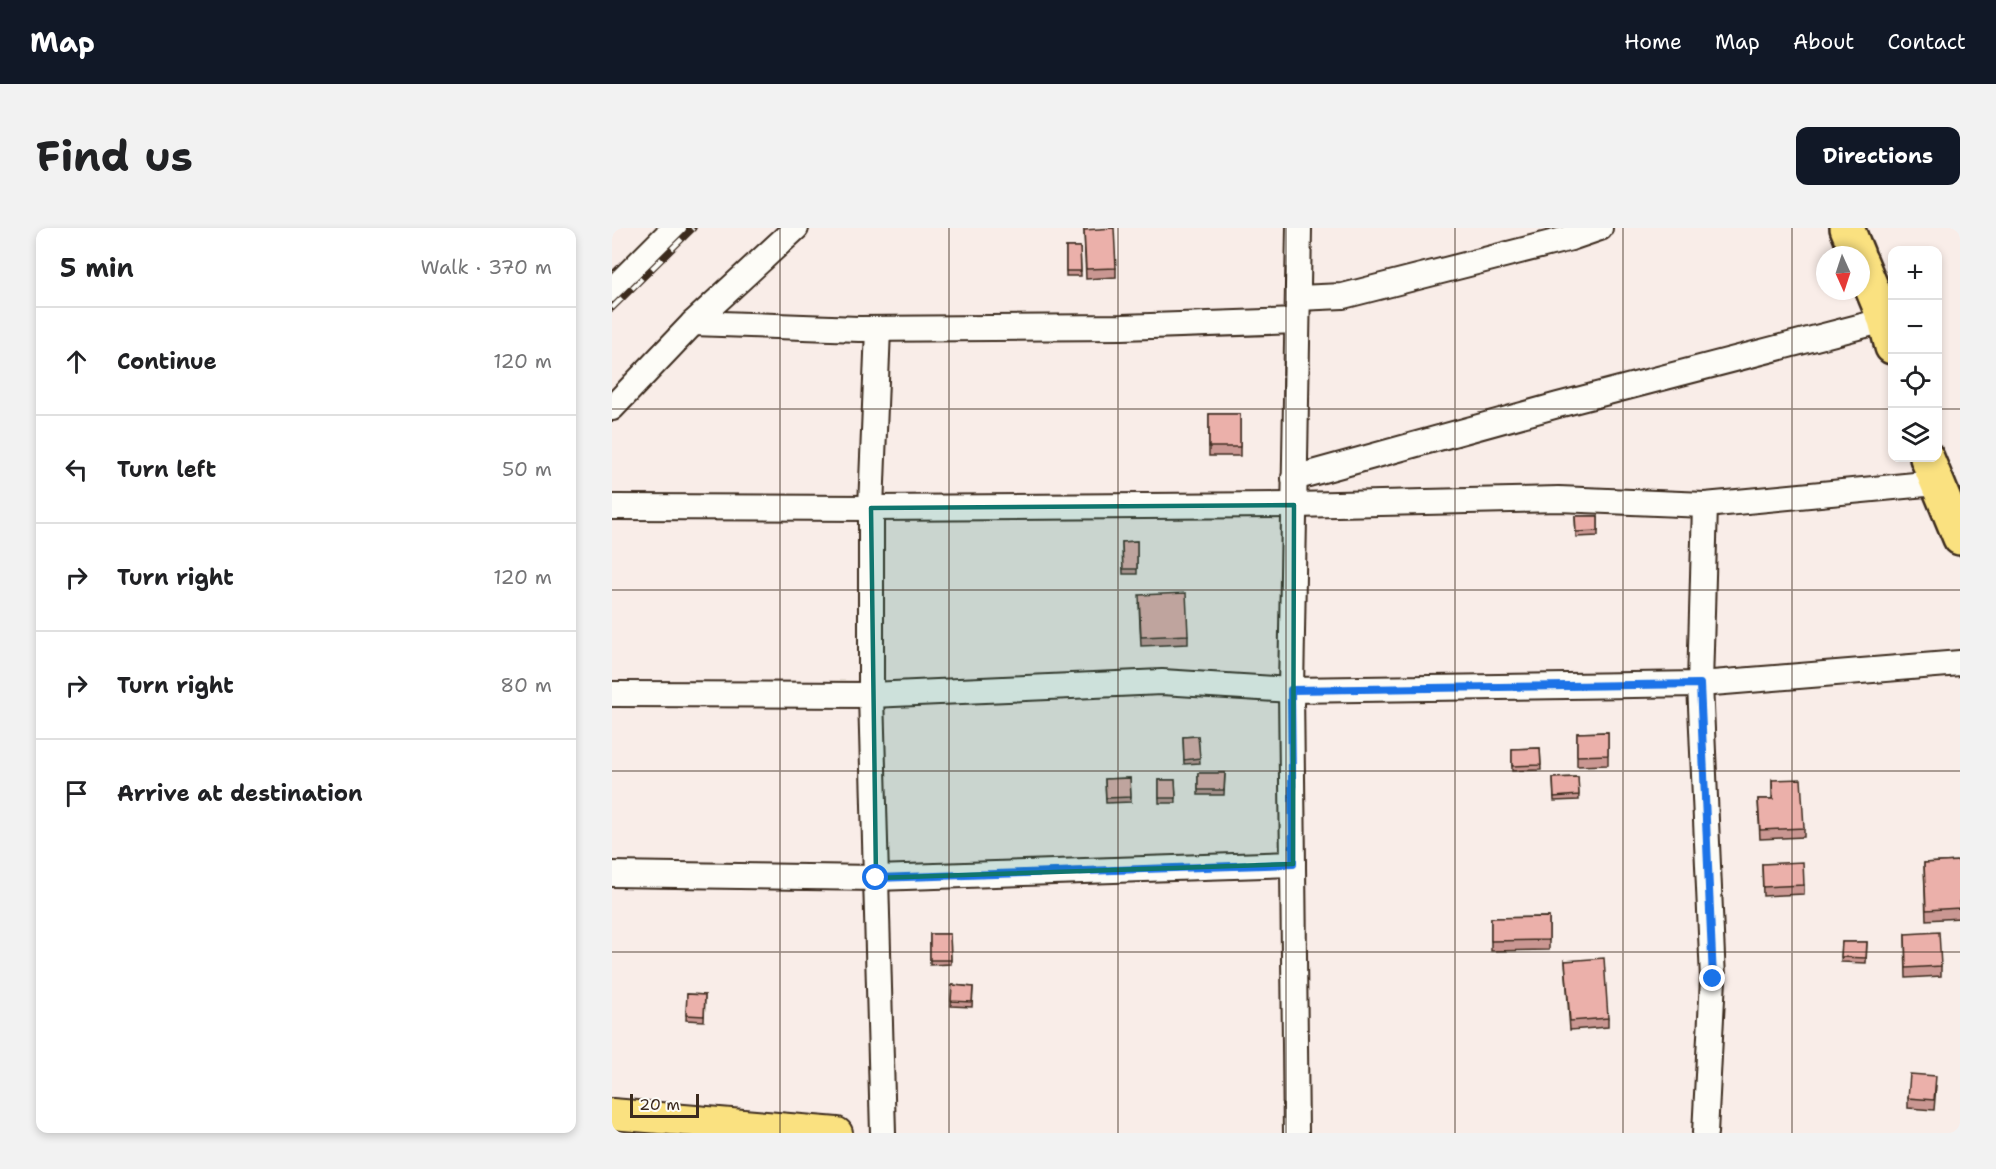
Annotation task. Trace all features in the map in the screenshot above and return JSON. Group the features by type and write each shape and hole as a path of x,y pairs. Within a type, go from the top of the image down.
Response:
{"highway":[{"path":"1847,228 1854,246"},
{"path":"1870,285 1888,331"},
{"path":"1931,470 1960,538"}],"main road":[{"path":"612,1114 837,1133"}],"street":[{"path":"612,290 674,228"},
{"path":"612,408 693,323 796,228"},
{"path":"1296,1133 1291,690 1299,228"},
{"path":"693,323 878,329 1122,327 1298,310 1343,296 1559,241 1600,228"},
{"path":"878,329 871,508 871,695 883,1133"},
{"path":"1294,478 1558,405 1888,334"},
{"path":"612,507 1294,505 1559,499 1705,505 1931,470"},
{"path":"1705,505 1700,684 1713,979 1705,1133"},
{"path":"612,694 871,695 1162,682 1291,690 1700,684 1960,663"},
{"path":"612,874 876,878 1293,864"}],"highlighted area":[{"path":"1294,505 1293,864 876,878 871,508"}],"building":[{"path":"1114,228 1116,268 1086,269 1084,230"},
{"path":"1066,247 1080,247 1081,271 1066,271"},
{"path":"1209,414 1240,414 1240,447 1209,447"},
{"path":"1575,516 1598,516 1598,531 1576,532"},
{"path":"1137,541 1137,569 1123,569 1122,542"},
{"path":"1186,593 1188,635 1141,637 1139,595"},
{"path":"1608,732 1608,755 1577,756 1577,733"},
{"path":"1198,736 1200,758 1184,760 1183,737"},
{"path":"1540,748 1541,765 1512,766 1512,749"},
{"path":"1198,773 1225,773 1224,790 1198,790"},
{"path":"1578,777 1579,795 1554,797 1553,778"},
{"path":"1130,778 1131,797 1106,798 1105,779"},
{"path":"1801,779 1804,828 1760,830 1758,799 1773,799 1772,780"},
{"path":"1159,780 1175,780 1176,798 1159,798"},
{"path":"1960,861 1960,908 1926,910 1924,863"},
{"path":"1803,862 1804,885 1763,887 1762,864"},
{"path":"1549,917 1549,940 1491,941 1491,918"},
{"path":"1939,932 1941,966 1906,968 1905,934"},
{"path":"930,934 950,934 951,960 930,960"},
{"path":"1842,942 1867,942 1866,958 1841,957"},
{"path":"1604,958 1608,1018 1570,1021 1565,961"},
{"path":"952,985 973,987 972,1002 951,1001"},
{"path":"687,994 705,995 704,1016 686,1015"},
{"path":"1910,1074 1936,1076 1934,1100 1908,1098"}],"railway":[{"path":"612,308 693,228"}],"route":[{"path":"876,878 1293,864 1291,690 1700,684 1713,979"}]}
